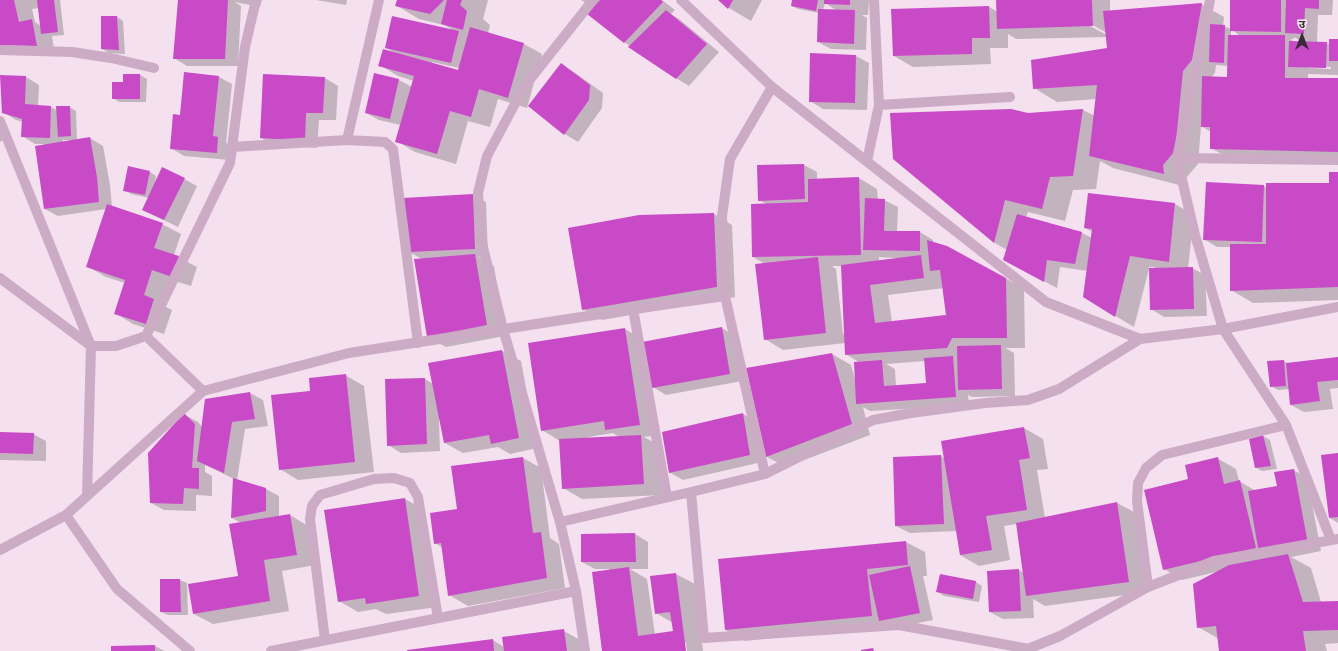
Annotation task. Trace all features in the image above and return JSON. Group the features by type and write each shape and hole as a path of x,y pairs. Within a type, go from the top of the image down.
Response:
{"street":[{"path":"0,278 91,346 116,346 146,336 230,163 245,47 256,0"},
{"path":"347,140 379,0"},
{"path":"585,651 576,591 560,522 503,329 481,239 478,193 487,156 524,87 593,0"},
{"path":"681,0 772,87 1046,302 1140,339"},
{"path":"866,161 879,105 874,0"},
{"path":"691,492 704,638 899,625 1026,650 1060,636 1148,586 1214,561 1334,539 1286,425 1223,329 1195,235 1177,158 1210,0"},
{"path":"0,50 72,52 111,58 154,68"},
{"path":"765,474 725,296 722,216 730,159 772,87"},
{"path":"879,105 1010,97"},
{"path":"0,121 91,346 87,496"},
{"path":"232,147 347,140 385,142 393,149 418,343"},
{"path":"1177,158 1338,160"},
{"path":"0,550 66,515 203,391 349,353 725,296"},
{"path":"560,522 765,474 873,420 985,403 1028,400 1059,389 1140,339 1223,329 1338,307"},
{"path":"633,309 667,497"},
{"path":"146,336 203,391"},
{"path":"1148,586 1138,501 1138,483 1146,468 1162,455 1286,425"},
{"path":"325,640 310,519 312,506 320,495 374,479 394,478 410,483 418,497 438,618"},
{"path":"66,515 117,589 190,651"},
{"path":"271,651 576,591"}],"building":[{"path":"0,0 14,0 19,22 32,19 37,46 0,45"},
{"path":"37,0 54,0 58,32 41,34"},
{"path":"178,0 228,0 225,59 173,59"},
{"path":"397,0 444,0 430,14 395,6"},
{"path":"447,0 462,0 460,5 467,11 463,30 441,24"},
{"path":"600,0 661,0 663,2 624,43 587,14"},
{"path":"718,0 733,0 728,9"},
{"path":"792,0 818,0 816,11 791,6"},
{"path":"824,0 850,0 850,5 824,4"},
{"path":"996,0 1092,0 1093,26 997,29"},
{"path":"1230,0 1281,0 1281,32 1230,31"},
{"path":"1286,0 1319,0 1319,9 1305,8 1304,34 1285,33"},
{"path":"1202,3 1192,60 1183,71 1175,151 1163,165 1164,174 1089,156 1097,85 1033,89 1031,60 1107,48 1103,11"},
{"path":"989,6 990,38 972,38 972,54 893,56 891,9"},
{"path":"818,9 855,10 854,44 817,42"},
{"path":"666,10 707,44 676,79 628,47"},
{"path":"101,16 117,16 119,50 101,49"},
{"path":"392,16 459,31 451,63 385,48"},
{"path":"1210,24 1225,25 1224,63 1209,62"},
{"path":"470,27 524,43 508,98 479,89 471,117 450,111 437,154 395,142 414,76 378,66 383,49 458,70"},
{"path":"1228,35 1285,35 1285,78 1338,78 1338,152 1210,149 1210,127 1201,127 1202,76 1227,77"},
{"path":"1329,39 1338,39 1338,61 1329,61"},
{"path":"1289,41 1327,42 1326,68 1288,67"},
{"path":"810,53 856,55 855,103 809,102"},
{"path":"561,63 590,85 589,100 564,135 528,106"},
{"path":"184,72 219,76 213,136 218,137 217,153 170,149 173,114 180,115"},
{"path":"374,73 399,79 390,119 365,113"},
{"path":"123,74 140,74 140,99 112,99 112,82 123,82"},
{"path":"263,74 325,77 323,113 306,113 305,141 260,138"},
{"path":"0,75 26,76 25,104 51,106 50,138 21,137 22,119 2,113"},
{"path":"56,106 70,106 71,136 58,137"},
{"path":"1011,109 1028,113 1083,109 1073,176 1050,177 1042,209 1005,200 994,243 893,159 890,113"},
{"path":"90,137 97,177 99,202 44,209 35,146"},
{"path":"804,164 805,199 758,201 757,165"},
{"path":"128,166 150,171 145,195 123,191"},
{"path":"162,167 185,178 164,220 142,210"},
{"path":"1329,172 1338,172 1338,287 1230,291 1230,244 1266,244 1266,183 1329,183"},
{"path":"859,177 861,255 752,257 751,204 808,202 808,179"},
{"path":"1206,182 1264,185 1262,242 1203,240"},
{"path":"1088,193 1175,203 1169,262 1130,256 1115,317 1083,297 1092,229 1084,228"},
{"path":"473,194 475,249 408,252 403,198"},
{"path":"865,198 885,199 884,231 920,231 920,251 863,250"},
{"path":"107,204 163,223 154,248 179,256 172,277 152,270 144,295 154,299 146,324 114,314 125,280 86,267"},
{"path":"714,213 717,287 582,310 568,228 639,215"},
{"path":"1017,214 1082,232 1075,264 1047,260 1044,282 1003,260"},
{"path":"927,240 947,246 1006,278 1007,338 952,338 947,348 845,355 841,265 921,255 924,278 870,285 875,323 946,315 940,270 930,271"},
{"path":"475,254 487,325 427,337 414,259"},
{"path":"818,257 826,333 764,340 755,264"},
{"path":"1193,267 1194,309 1150,310 1149,268"},
{"path":"722,327 730,374 652,388 642,342"},
{"path":"625,328 640,425 605,430 604,421 541,431 528,343"},
{"path":"1001,345 1002,389 958,390 957,346"},
{"path":"502,350 519,438 491,444 489,435 444,443 428,363"},
{"path":"832,353 852,424 766,457 746,368"},
{"path":"953,356 956,397 856,404 854,362 882,360 884,386 926,383 924,358"},
{"path":"1338,357 1338,380 1317,382 1320,401 1290,405 1286,363"},
{"path":"1284,360 1286,386 1270,387 1267,361"},
{"path":"346,374 355,462 279,470 271,395 310,391 309,378"},
{"path":"425,378 427,444 387,446 385,379"},
{"path":"250,392 255,419 232,422 224,473 197,461 205,399"},
{"path":"184,413 195,424 192,468 199,468 199,489 184,488 183,504 150,503 148,453"},
{"path":"743,413 750,455 669,473 662,432"},
{"path":"1024,427 1030,458 1019,460 1027,510 986,516 992,550 960,555 941,441"},
{"path":"0,432 34,433 33,454 0,453"},
{"path":"641,435 644,484 562,489 559,439"},
{"path":"1263,435 1271,466 1255,468 1249,439"},
{"path":"1338,453 1338,517 1329,518 1321,455"},
{"path":"941,455 944,524 895,526 893,457"},
{"path":"523,457 533,533 541,532 547,578 448,596 441,543 434,544 430,513 457,509 451,466"},
{"path":"1218,457 1224,484 1240,480 1256,548 1163,570 1144,490 1188,479 1185,465"},
{"path":"1294,469 1308,544 1259,553 1248,491 1277,486 1274,472"},
{"path":"233,478 266,488 266,511 231,518"},
{"path":"405,498 419,596 366,604 365,598 338,602 324,510"},
{"path":"1117,502 1129,582 1026,596 1016,523"},
{"path":"290,514 297,555 264,560 270,601 193,614 188,584 238,576 229,524"},
{"path":"635,533 636,562 581,562 581,534"},
{"path":"906,541 908,565 867,569 872,616 725,630 718,559"},
{"path":"1288,554 1303,602 1338,601 1338,630 1303,631 1306,651 1219,651 1216,626 1197,628 1193,584 1229,565"},
{"path":"910,566 920,613 879,621 869,575"},
{"path":"629,567 638,636 673,631 670,612 655,614 650,576 676,573 686,651 602,651 592,572"},
{"path":"1019,569 1021,611 989,612 987,571"},
{"path":"940,574 976,581 973,599 936,592"},
{"path":"160,579 180,579 181,612 160,612"},
{"path":"564,629 567,651 504,651 502,637"},
{"path":"493,639 494,651 407,651 407,650"},
{"path":"155,645 155,651 111,651 111,646"},
{"path":"873,648 874,651 861,651 861,650"}]}
